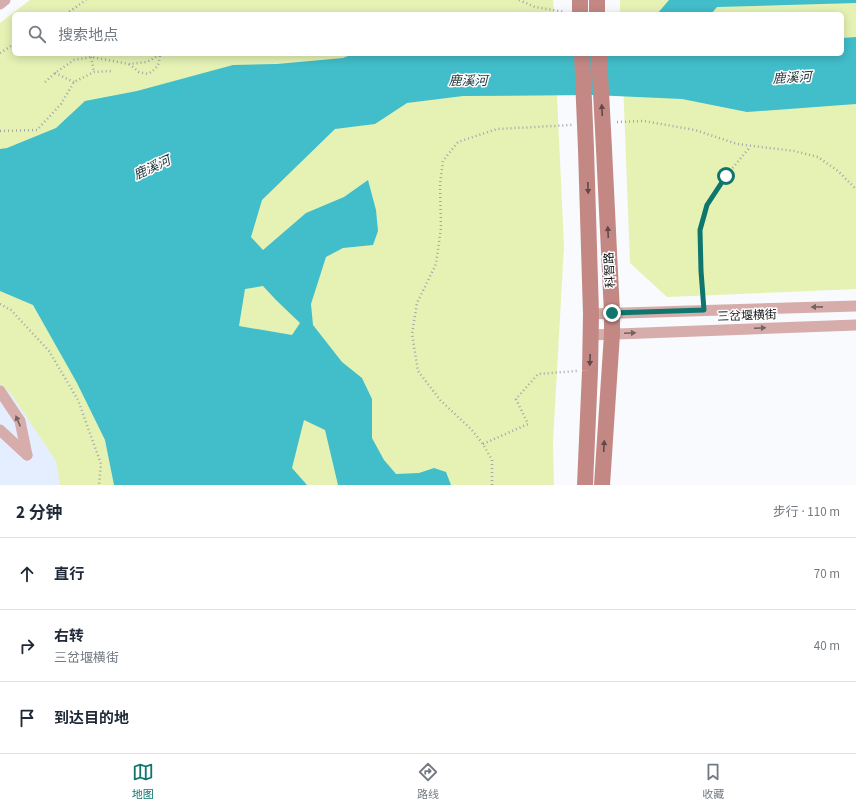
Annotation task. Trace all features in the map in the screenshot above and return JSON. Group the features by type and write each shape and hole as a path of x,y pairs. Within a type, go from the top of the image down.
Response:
{"main road":[{"path":"580,0 580,12"},
{"path":"597,0 598,12"},
{"name":"科智路","path":"582,56 591,314 590,371 584,485"},
{"name":"科智路","path":"600,56 612,313 612,334 602,485"}],"street":[{"path":"0,4 4,0"},
{"name":"三岔堰横街","path":"591,314 856,306"},
{"name":"三岔堰横街","path":"591,335 856,325"},
{"path":"0,391 20,421 27,455 0,430"}],"path":[{"path":"69,12 86,0"},
{"path":"0,53 12,45"},
{"path":"45,82 74,60 91,58 129,64 147,62 158,56"},
{"path":"129,64 139,72 148,74 156,69 160,56"},
{"path":"91,58 94,72"},
{"path":"0,131 37,130 62,104 74,82 94,72 112,71"},
{"path":"55,73 74,82"},
{"path":"614,122 644,121 695,130 737,144 794,151 818,157 838,171 856,189"},
{"path":"492,485 492,460 483,444 471,429 440,401 418,371 412,334 417,304 436,264 441,228 440,184 443,160 458,142 498,129 576,124"},
{"path":"704,310 700,230 707,205 726,176 750,146"},
{"path":"0,304 11,310 49,351 78,400 100,464 99,485"},
{"path":"483,444 528,424 516,400 538,374 590,371"}],"shaded area":[{"path":"0,291 114,485 0,485"}],"green space":[{"path":"30,0 553,0 554,12 14,12"},
{"path":"620,0 856,0 856,289 667,297 630,263 622,56 844,56 844,12 620,12"},
{"path":"12,14 12,56 555,56 564,246 553,442 554,485 60,485 56,461 12,395 0,384 0,23"}],"water":[{"path":"669,0 856,0 856,3 717,7 713,12 659,12"},
{"name":"鹿溪河","path":"856,37 856,104 747,112 682,99 593,95 463,96 407,103 375,124 335,129 262,200 251,237 263,250 306,213 344,197 368,180 376,210 378,231 373,245 343,248 326,257 311,304 313,325 342,362 362,378 372,399 372,438 384,460 396,474 419,473 434,468 446,472 451,485 338,485 325,430 304,420 292,468 307,485 114,485 105,440 77,383 33,305 0,291 0,149 7,148 56,128 85,101 137,91 233,65 277,64 343,58 348,56 844,56 844,38","holes":["263,286 300,323 292,335 239,326 245,289"]}],"route":[{"path":"612,313 704,310 700,230 707,205 726,176"}]}
